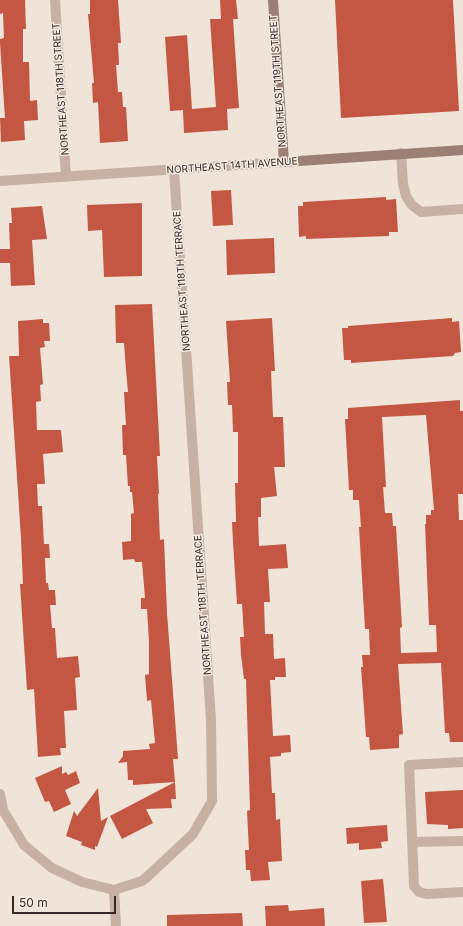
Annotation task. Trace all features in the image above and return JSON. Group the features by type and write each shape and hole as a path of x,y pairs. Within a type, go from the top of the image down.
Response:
{"street":[{"name":"NORTHEAST 118TH STREET","path":"55,0 66,177"},
{"name":"NORTHEAST 119TH STREET","path":"273,0 284,162"},
{"name":"NORTHEAST 14TH AVENUE","path":"0,181 463,150"},
{"path":"401,153 403,184 406,196 412,205 420,212 463,209"},
{"name":"NORTHEAST 118TH TERRACE","path":"114,890 142,881 147,877 193,834 212,802 211,720 174,170"},
{"path":"463,762 409,765 414,886 419,892 427,894 463,892"},
{"path":"0,794 3,810 24,844 52,868 82,882 114,890 116,926"},
{"path":"412,842 463,841"}],"building":[{"path":"0,0 25,0 26,29 23,29 23,62 29,62 30,101 37,100 38,120 24,121 25,140 1,142 0,118 5,118 0,43 0,39 4,38 3,13 0,14"},
{"path":"90,0 118,0 121,43 118,43 119,65 116,65 118,92 122,92 123,107 126,107 128,141 100,143 98,102 93,103 92,83 94,83 88,14 90,14"},
{"path":"220,0 236,0 238,19 233,19 239,108 227,109 228,130 184,133 183,110 170,111 165,37 187,35 192,109 216,107 210,19 221,19"},
{"path":"335,0 453,0 459,111 341,118"},
{"path":"231,190 233,225 213,226 211,191"},
{"path":"386,197 386,200 396,199 398,232 389,232 389,236 306,239 306,236 299,237 298,206 303,206 303,202"},
{"path":"142,203 142,276 104,277 102,230 88,231 87,205"},
{"path":"42,206 47,239 32,240 35,285 11,286 10,263 0,263 0,249 10,249 9,223 12,223 11,208"},
{"path":"274,238 275,273 227,275 226,240"},
{"path":"152,304 160,456 157,456 160,540 164,539 167,613 178,759 173,759 175,782 133,785 133,780 128,780 127,762 118,763 123,756 123,751 150,749 149,744 155,743 151,700 147,701 145,675 149,674 149,642 147,609 141,609 141,598 145,598 142,562 135,562 134,559 123,560 122,542 131,541 131,514 134,513 132,492 130,492 130,486 128,486 126,455 123,455 122,425 126,425 124,392 128,392 124,343 116,343 115,305"},
{"path":"272,318 275,371 271,371 273,417 283,417 285,467 274,467 277,496 261,498 261,517 258,517 259,546 286,544 288,568 268,569 270,602 264,602 265,634 273,634 274,659 285,658 286,677 275,677 275,680 270,680 273,736 290,735 291,752 281,753 281,756 270,757 272,793 275,793 276,820 280,819 282,861 268,862 270,880 251,881 250,870 246,870 245,850 249,850 247,811 250,810 246,679 244,679 240,637 244,637 242,604 237,604 232,522 236,522 235,483 238,483 238,432 233,432 232,405 228,405 227,382 230,382 226,321"},
{"path":"452,318 452,322 459,321 461,352 455,353 453,356 351,363 351,360 344,360 342,328 348,328 348,326"},
{"path":"43,319 43,323 49,323 50,341 44,341 45,347 40,348 43,384 40,385 41,401 36,402 37,430 61,430 63,452 43,454 45,484 37,484 38,506 42,506 44,544 49,544 50,558 45,558 46,583 48,583 49,590 55,590 56,605 50,605 52,628 55,628 57,658 78,656 80,677 75,678 77,710 64,711 66,748 60,748 61,755 38,757 34,689 27,690 20,584 23,584 21,538 9,356 19,356 18,321"},
{"path":"460,400 460,411 463,411 463,494 458,494 459,520 463,520 463,742 450,742 449,733 445,733 441,663 398,664 403,734 399,735 399,748 370,750 369,737 366,737 361,667 363,667 362,655 370,655 369,629 365,629 359,527 361,527 359,500 353,500 353,490 349,490 345,419 348,419 348,408","holes":["426,415 434,510 431,510 431,515 426,515 425,524 429,625 436,625 437,652 401,653 400,628 402,627 396,526 393,526 392,513 385,513 383,487 386,487 382,417"]},
{"path":"62,766 62,774 66,772 68,775 76,771 80,783 65,790 71,804 54,812 49,801 45,802 35,778"},
{"path":"175,782 176,799 171,799 172,808 146,809 153,823 122,839 110,816"},
{"path":"98,788 101,821 108,817 97,847 95,846 95,850 81,845 82,842 66,836 74,811 77,816"},
{"path":"463,790 463,828 448,829 448,825 427,824 425,792"},
{"path":"387,825 388,841 381,842 382,848 359,850 359,843 347,844 346,828"},
{"path":"383,879 387,922 364,923 361,881"},
{"path":"288,905 289,911 324,908 325,926 266,926 265,906"},
{"path":"242,913 243,926 167,926 167,915"}]}
